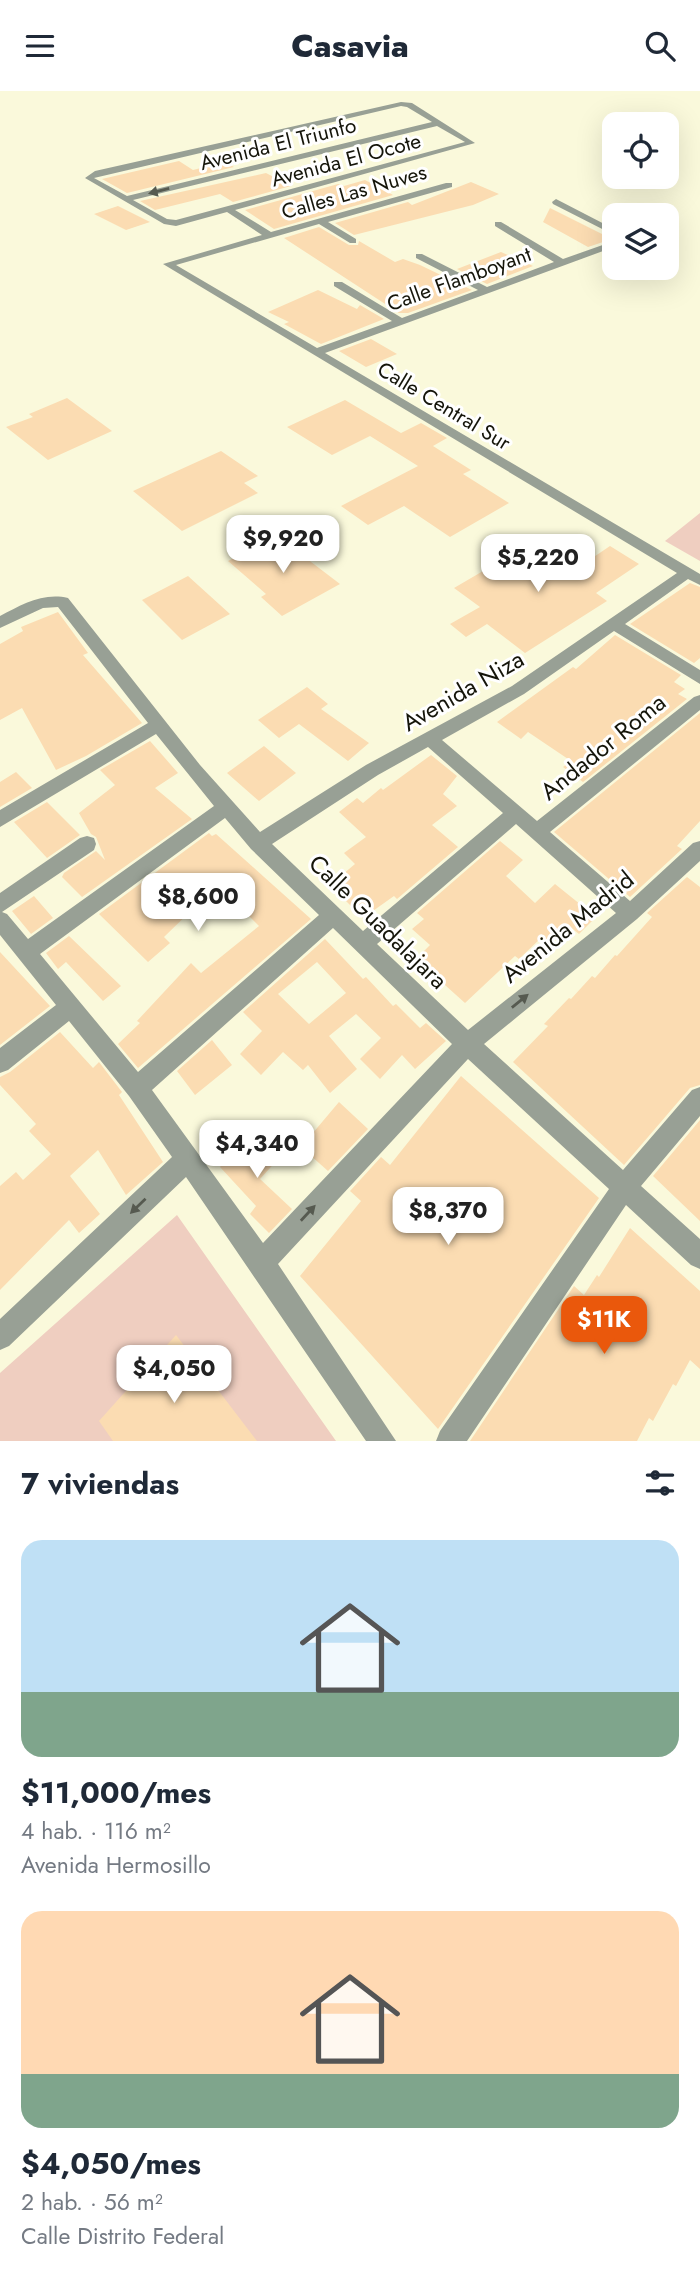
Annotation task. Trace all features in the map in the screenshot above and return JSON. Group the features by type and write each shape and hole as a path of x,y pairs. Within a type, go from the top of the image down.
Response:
{"street":[{"path":"125,199 89,178 90,175 401,104 408,105 439,123"},
{"name":"Avenida El Ocote","path":"125,199 169,223 230,210 471,143 439,123"},
{"name":"Avenida El Triunfo","path":"125,199 439,123"},
{"name":"Calles Las Nuves","path":"173,267 261,243 270,236 320,221 449,185"},
{"path":"556,202 602,226"},
{"path":"230,210 270,236"},
{"path":"320,221 353,241"},
{"path":"498,224 560,262"},
{"name":"Calle Flamboyant","path":"317,352 602,248"},
{"path":"419,256 486,291"},
{"name":"Calle Central Sur","path":"173,267 259,315 693,576"},
{"path":"338,284 400,321"},
{"name":"Avenida Niza","path":"258,843 372,770 518,690 614,624 693,576"},
{"name":"Calle Guadalajara","path":"0,623 51,600 63,602 158,725 258,843 467,1044 700,1256"},
{"path":"614,624 700,678"},
{"name":"Andador Roma","path":"536,832 700,701"},
{"path":"0,820 158,725"},
{"path":"430,739 630,913"},
{"path":"27,952 226,807"},
{"name":"Andador Roma","path":"363,943 515,814"},
{"path":"4,894 87,844"},
{"name":"Avenida Madrid","path":"262,1263 467,1044 630,913 700,849"},
{"path":"137,1088 333,915"},
{"path":"0,920 137,1088 262,1263 372,1436"},
{"path":"0,1062 72,1005"},
{"path":"450,1441 625,1186 700,1098"},
{"path":"0,1337 187,1159"}],"shaded area":[{"path":"700,513 700,561 665,541"},
{"path":"177,1215 336,1441 0,1441 0,1373"}],"building":[{"path":"179,161 193,170 225,162 234,167 127,193 102,179"},
{"path":"266,173 291,186 233,202 220,194 155,210 140,201"},
{"path":"365,180 393,195 274,229 245,210 338,184 344,186"},
{"path":"471,182 499,194 473,205 354,235 335,223 408,202 412,205"},
{"path":"118,206 150,222 126,230 94,214"},
{"path":"550,208 602,234 602,242 588,247 543,222"},
{"path":"319,227 349,245 358,245 359,241 395,262 403,259 420,265 472,290 408,313 399,313 284,238"},
{"path":"501,252 533,266 487,284 457,269"},
{"path":"318,290 357,309 360,305 384,319 321,344 284,324 289,322 268,312"},
{"path":"371,339 397,354 366,367 339,351"},
{"path":"67,398 112,431 48,460 6,427 33,417 29,414"},
{"path":"345,400 401,433 421,423 447,438 433,446 471,470 463,474 509,503 450,537 404,506 368,525 341,506 418,466 370,436 332,455 287,427"},
{"path":"221,451 258,476 244,483 258,493 182,531 133,491"},
{"path":"277,536 340,584 282,616 261,597 266,594 228,561"},
{"path":"531,543 573,571 610,546 639,564 596,593 607,601 525,653 487,624 466,637 450,624 480,607 454,588"},
{"path":"188,576 230,614 182,640 142,600"},
{"path":"690,583 700,587 700,658 694,663 630,624"},
{"path":"58,612 88,653 83,655 142,723 86,756 56,770 22,708 0,720 0,644 23,631 21,627"},
{"path":"615,635 681,675 674,682 685,689 678,694 687,699 583,782 563,767 571,761 528,732 521,739 497,722 573,667 576,669"},
{"path":"307,687 328,704 321,709 369,743 348,761 299,724 279,738 258,720"},
{"path":"700,713 700,821 677,846 682,849 630,897 554,832"},
{"path":"150,741 178,773 155,788 192,819 82,897 62,877 64,873 96,851 105,860 96,837 91,834 79,813 115,785 100,770"},
{"path":"264,746 296,773 259,801 227,773"},
{"path":"431,755 457,776 443,794 457,806 432,825 458,847 397,899 394,896 363,918 330,885 355,864 344,853 366,837 339,812 357,798 363,803"},
{"path":"16,772 32,788 0,807 0,782"},
{"path":"47,802 80,835 47,858 14,822"},
{"path":"209,833 212,836 216,834 311,919 138,1068 118,1044 140,1023 137,1021 191,963 201,973 259,926 224,891 203,910 197,905 164,937 170,943 148,962 99,914"},
{"path":"500,841 523,860 506,876 535,903 555,884 596,917 579,934 569,926 548,944 542,937 519,959 515,956 465,1003 416,959 430,945 412,929 424,919 417,913"},
{"path":"687,877 700,887 700,1085 690,1088 624,1165 513,1062 548,1026 544,1024 569,998 617,956 652,917 647,913"},
{"path":"34,896 53,918 31,934 12,911"},
{"path":"69,936 121,986 103,1001 66,962 58,969 46,953"},
{"path":"325,939 393,1006 396,1004 420,1028 426,1023 446,1041 415,1069 402,1055 380,1079 360,1059 381,1038 356,1014 329,1036 357,1069 330,1093 308,1065 303,1070 283,1052 261,1075 240,1054 262,1031 243,1012","holes":["317,962 346,993 309,1024 278,994"]},
{"path":"0,952 50,1006 0,1045"},
{"path":"60,1032 93,1068 99,1062 122,1092 119,1095 163,1162 126,1195 98,1150 70,1176 100,1214 79,1233 69,1220 0,1290 0,1186 16,1172 23,1180 51,1154 29,1131 36,1124 0,1085 0,1077"},
{"path":"212,1040 232,1065 195,1095 177,1071"},
{"path":"461,1076 599,1198 438,1429 300,1276 361,1201 350,1191 381,1157 390,1165"},
{"path":"339,1102 368,1129 328,1171 301,1147"},
{"path":"700,1120 700,1221 653,1176"},
{"path":"253,1131 279,1158 260,1179 292,1209 269,1233 250,1214 256,1206 220,1167"},
{"path":"630,1228 700,1291 700,1369 690,1360 653,1421 649,1418 637,1441 470,1441 574,1286 584,1295 597,1275 599,1277"},
{"path":"176,1335 257,1441 113,1441 99,1421"}]}
